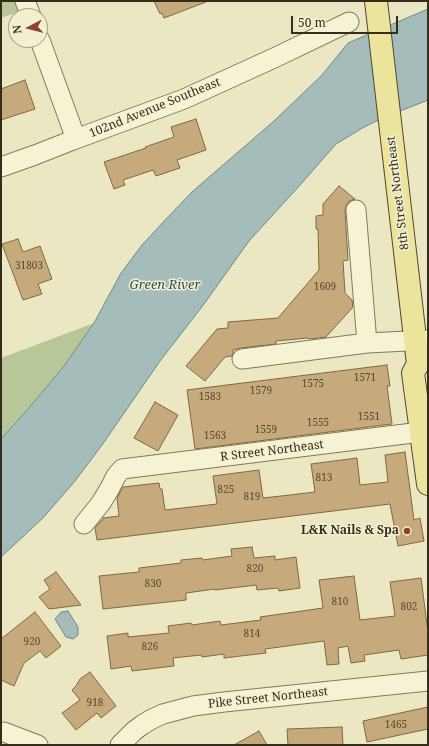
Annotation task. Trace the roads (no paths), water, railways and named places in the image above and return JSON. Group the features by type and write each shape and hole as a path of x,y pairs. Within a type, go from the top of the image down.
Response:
{"main road":[{"name":"8th Street Northeast","path":"376,1 395,166 422,340 418,364 413,373 426,460 428,484"},
{"name":"8th Street Northeast","path":"418,364 425,370 428,392"}],"street":[{"name":"102nd Avenue Southeast","path":"1,167 184,99 349,22"},
{"path":"43,48 76,139"},
{"path":"356,210 367,343"},
{"path":"242,360 367,343 422,340"},
{"name":"R Street Northeast","path":"84,524 101,503 116,476 122,469 421,432"},
{"name":"Pike Street Northeast","path":"120,745 134,731 152,719 163,714 192,706 428,681"},
{"path":"4,732 38,745"}],"water":[{"name":"Green River","path":"428,9 428,100 364,127 336,144 249,241 204,304 160,361 102,445 75,481 43,518 1,557 1,439 64,366 94,323 121,273 142,245 193,191 274,121 322,75 348,43"},
{"path":"68,611 78,627 78,635 73,639 66,637 55,619 61,612"}],"place":[{"name":"L&K Nails & Spa","path":"407,531"}]}
